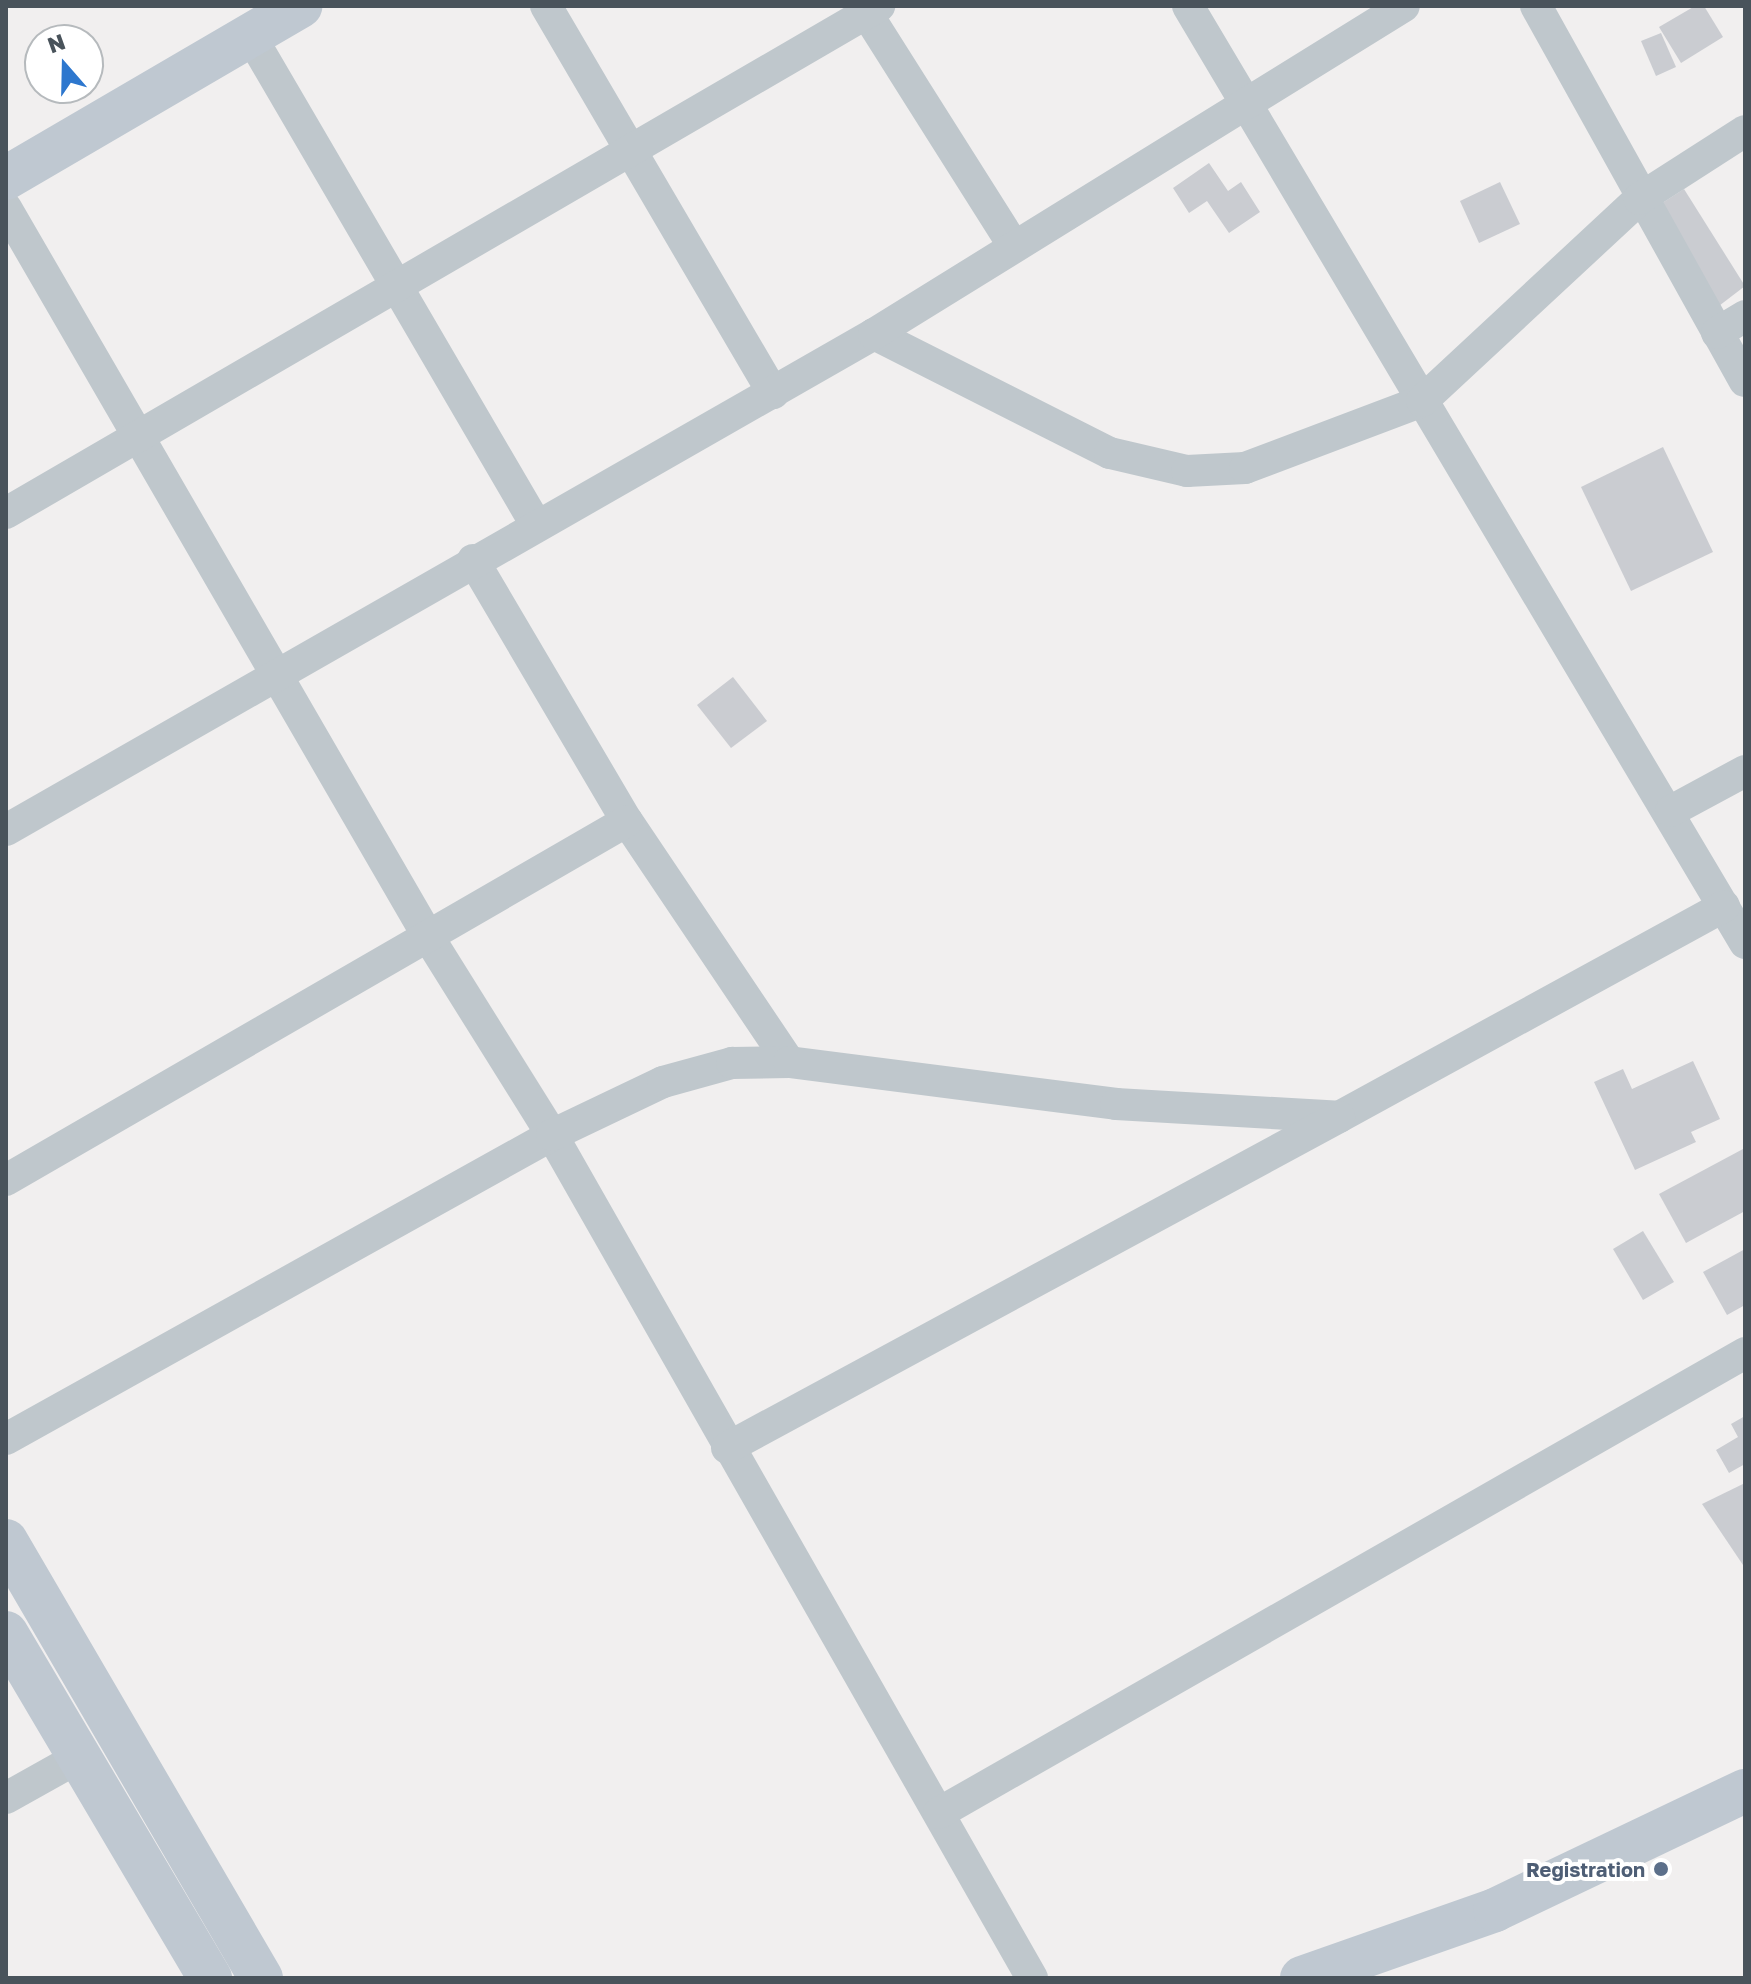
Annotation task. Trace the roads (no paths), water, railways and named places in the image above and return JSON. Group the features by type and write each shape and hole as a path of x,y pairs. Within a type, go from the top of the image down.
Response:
{"street":[{"path":"6,178 300,6"},
{"path":"546,6 773,393"},
{"path":"1188,6 1422,401 1671,811 1745,943"},
{"path":"6,830 535,523 874,334 1014,246 1248,107 1404,6"},
{"path":"1536,6 1639,199 1745,381"},
{"path":"6,513 399,284 633,153 869,8 1014,246"},
{"path":"250,35 399,284 535,523"},
{"path":"874,334 1110,453 1187,471 1245,468 1422,401 1639,199 1745,131"},
{"path":"6,208 141,434 429,938 552,1135 727,1448 1032,1978"},
{"path":"1717,333 1745,316"},
{"path":"473,560 627,821 789,1062"},
{"path":"1671,811 1745,771"},
{"path":"6,1180 627,821"},
{"path":"727,1448 1724,906"},
{"path":"6,1439 552,1135 663,1082 732,1063 789,1062 1116,1104 1339,1117"},
{"path":"939,1813 1745,1353"},
{"path":"6,1541 261,1978"},
{"path":"6,1633 210,1978"},
{"path":"6,1798 81,1756"},
{"path":"1302,1978 1495,1910 1745,1791"}],"place":[{"name":"Registration","path":"1661,1869"}]}
